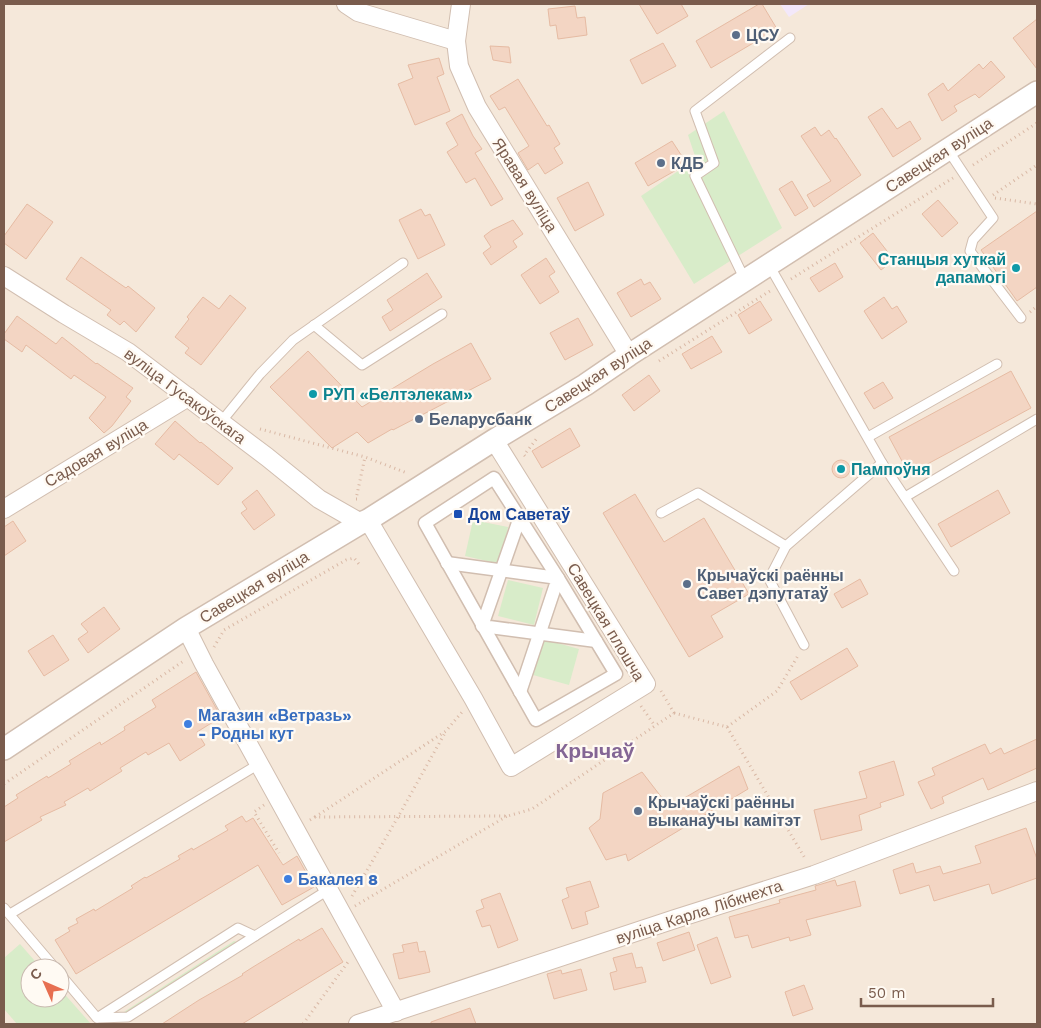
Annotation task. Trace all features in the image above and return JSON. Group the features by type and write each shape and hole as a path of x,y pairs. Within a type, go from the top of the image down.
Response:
{"street":[{"path":"346,4 358,12 456,41"},
{"name":"Яравая вуліца","path":"461,4 456,41 459,66 477,107 629,355"},
{"name":"Савецкая вуліца","path":"4,748 186,628 364,522 585,385 1037,92"},
{"name":"вуліца Гусакоўскага","path":"4,276 128,352 268,457 319,499 364,522"},
{"name":"Садовая вуліца","path":"4,509 188,397"},
{"name":"Савецкая плошча","path":"364,522 473,698 511,767 646,684 494,440"},
{"path":"494,478 520,517 616,674 536,720 425,523 494,478"},
{"path":"482,626 520,517"},
{"path":"447,563 558,578"},
{"path":"520,692 558,578"},
{"path":"482,626 596,641"},
{"path":"186,628 396,1012"},
{"name":"вуліца Карла Лібкнехта","path":"358,1024 814,875 1037,792"}],"lane":[{"path":"745,280 695,176 714,162 695,111 790,38"},
{"path":"948,149 993,218 973,240 970,251 1021,318"},
{"path":"220,422 260,374 293,340 404,263"},
{"path":"768,265 882,464 954,571"},
{"path":"314,325 362,365 442,314"},
{"path":"868,438 997,364"},
{"path":"905,497 1037,419"},
{"path":"804,645 769,579 786,546 882,464"},
{"path":"661,513 698,493 786,546"},
{"path":"47,958 7,911 259,764"},
{"path":"97,1018 128,1017 328,890"},
{"path":"97,1018 238,928 255,936"},
{"path":"70,986 97,1018"}],"path":[{"path":"654,364 962,172 1037,123"},
{"path":"1037,165 990,197 1037,204"},
{"path":"257,428 365,457 408,473"},
{"path":"529,463 524,455 540,435"},
{"path":"4,784 187,658 204,664 224,630 346,560 354,558 360,564"},
{"path":"726,727 777,691 804,645"},
{"path":"659,688 674,713 726,727 814,875"},
{"path":"342,914 446,731 473,698"},
{"path":"342,914 508,816 532,809 674,713"},
{"path":"295,829 446,731"},
{"path":"277,796 254,812 279,853"},
{"path":"315,817 508,816"},
{"path":"303,1024 352,957"}],"shaded area":[{"path":"4,4 1037,4 1037,1024 4,1024"},
{"path":"780,4 809,4 789,17"}],"green space":[{"path":"724,111 782,228 694,284 641,196 696,159 688,135"},
{"path":"473,520 508,527 500,564 465,556"},
{"path":"508,580 543,588 534,625 498,616"},
{"path":"543,639 579,649 569,685 533,675"},
{"path":"234,941 237,942 236,944 125,1014 124,1012"},
{"path":"20,944 32,958 20,958 20,1008 70,1008 70,1000 91,1024 17,1024 4,1009 4,958"}],"building":[{"path":"639,4 681,4 688,16 657,34"},
{"name":"ЦСУ","path":"762,4 777,29 711,68 696,41"},
{"path":"575,6 577,18 585,17 587,35 558,39 556,25 550,26 548,9"},
{"path":"1037,19 1037,69 1013,38"},
{"path":"663,43 676,66 642,84 630,60"},
{"path":"490,46 509,47 511,63 493,60"},
{"path":"439,58 444,74 437,77 450,111 415,125 398,84 413,78 408,65"},
{"path":"991,61 1005,77 979,98 975,94 954,106 957,111 942,121 928,94 943,83 948,91 979,64 983,69"},
{"path":"518,79 560,144 554,148 563,163 545,174 538,163 528,170 518,153 529,146 505,107 499,110 490,96"},
{"path":"882,108 897,129 910,121 921,139 893,157 868,117"},
{"path":"462,114 482,149 475,153 503,199 491,206 475,178 466,183 447,152 458,145 446,123"},
{"path":"815,127 821,136 829,130 861,175 814,207 807,195 831,181 801,136"},
{"name":"КДБ","path":"672,141 687,164 648,186 635,163"},
{"path":"792,181 808,208 795,216 779,189"},
{"path":"588,182 604,215 575,231 557,198"},
{"path":"938,200 958,223 942,237 922,214"},
{"path":"27,204 53,222 26,259 4,243 4,236"},
{"path":"421,209 425,216 430,214 445,245 418,259 399,220"},
{"name":"Станцыя хуткай дапамогі","path":"1037,211 1037,287 1017,301 981,250"},
{"path":"513,220 523,234 513,241 517,247 491,265 483,253 491,247 484,236"},
{"path":"873,233 894,260 881,270 860,243"},
{"path":"81,257 126,288 128,286 155,308 136,332 124,321 120,325 107,315 111,310 66,279"},
{"path":"546,258 555,272 549,276 559,292 540,304 521,275"},
{"path":"835,263 843,277 819,292 810,278"},
{"path":"427,273 442,297 390,331 382,317 393,310 387,300"},
{"path":"641,279 644,285 650,282 661,299 631,317 617,293"},
{"path":"230,295 246,308 201,365 185,353 189,348 175,337 189,319 187,317 203,297 219,309"},
{"path":"884,297 892,309 897,306 907,322 882,339 864,311"},
{"path":"760,301 772,320 749,334 738,315"},
{"path":"17,316 56,344 62,337 96,364 133,388 126,397 131,401 112,426 104,433 89,418 106,397 74,375 71,379 26,345 22,352 4,339 4,334"},
{"path":"578,318 593,345 565,360 550,333"},
{"path":"712,336 722,352 691,369 682,354"},
{"name":"РУП «Белтэлекам»","path":"471,343 491,379 368,443 357,432 332,448 270,387 308,351 362,407"},
{"path":"1011,371 1031,408 909,474 889,437"},
{"path":"649,375 660,391 634,411 622,395"},
{"path":"883,382 893,398 874,409 864,393"},
{"path":"175,421 233,468 218,485 179,454 174,460 155,444"},
{"path":"570,428 580,446 542,468 532,451"},
{"name":"Пампоўня","path":"841,460 847,463 850,469 847,475 841,478 835,475 832,469 835,463"},
{"path":"257,490 275,515 254,530 241,513 247,509 242,502"},
{"path":"998,490 1010,513 951,547 938,524"},
{"path":"635,494 664,542 704,518 749,594 711,616 723,637 689,657 603,513"},
{"path":"13,521 26,541 4,556 4,527"},
{"path":"860,579 868,594 842,608 834,594"},
{"path":"104,607 120,629 88,653 78,639 88,632 81,624"},
{"path":"53,635 69,660 44,676 28,651"},
{"path":"847,648 858,666 801,700 790,682"},
{"path":"196,672 221,717 197,732 205,745 180,761 169,743 148,755 146,752 120,768 122,771 90,791 88,788 64,802 66,805 40,817 42,820 4,842 4,807 18,798 16,795 71,764 69,761 100,742 101,745 125,730 124,727 156,707 152,700"},
{"path":"1037,739 1037,768 988,790 983,778 942,797 944,803 931,809 918,782 935,775 932,768 985,744 990,754 1001,748 1004,754"},
{"path":"894,761 904,795 880,803 881,807 859,815 862,830 821,840 814,810 867,798 859,772"},
{"path":"739,766 748,789 628,861 626,854 606,860 589,828 600,819 603,793 642,772 669,807"},
{"path":"242,816 246,822 253,818 283,865 297,856 314,887 282,905 258,865 76,974 70,964 70,958 66,958 55,940 70,931 68,928 78,923 76,919 94,909 95,911 133,888 131,886 145,877 180,859 178,856 192,848 193,850 228,830 225,826"},
{"path":"1026,828 1037,859 1037,878 992,894 989,884 934,901 929,885 900,894 893,870 913,863 916,873 940,866 943,874 981,863 975,846"},
{"path":"835,880 837,886 855,881 861,906 806,920 811,935 790,941 789,937 752,948 748,935 735,938 729,917 780,903 779,900 816,890 815,886"},
{"path":"590,881 599,907 585,912 588,924 572,929 562,900 569,897 566,888"},
{"path":"500,893 518,940 498,948 490,925 482,927 476,911 484,908 481,900"},
{"path":"322,928 343,962 242,1024 162,1024 299,939 300,941"},
{"path":"689,932 695,950 663,961 657,943"},
{"path":"717,937 731,977 711,984 697,945"},
{"path":"417,942 419,952 425,951 430,972 399,979 393,954 404,952 402,945"},
{"path":"632,953 636,968 642,967 646,982 614,990 610,973 617,971 613,958"},
{"path":"581,969 587,990 554,999 547,974 561,970 562,974"},
{"path":"804,985 813,1009 793,1016 785,992"},
{"path":"470,1008 476,1024 431,1024 431,1022"}],"place":[{"name":"ЦСУ","path":"736,35"},
{"name":"КДБ","path":"661,163"},
{"name":"Станцыя хуткай дапамогі","path":"1016,268"},
{"name":"РУП «Белтэлекам»","path":"313,394"},
{"name":"Беларусбанк","path":"419,419"},
{"name":"Пампоўня","path":"841,469"},
{"name":"Дом Саветаў","path":"458,514"},
{"name":"Крычаўскі раённы Савет дэпутатаў","path":"687,584"},
{"name":"Магазин «Ветразь» - Родны кут","path":"188,724"},
{"name":"Крычаўскі раённы выканаўчы камітэт","path":"638,811"},
{"name":"Бакалея 8","path":"288,879"}],"district":[{"name":"Крычаў","path":"595,750"}]}
